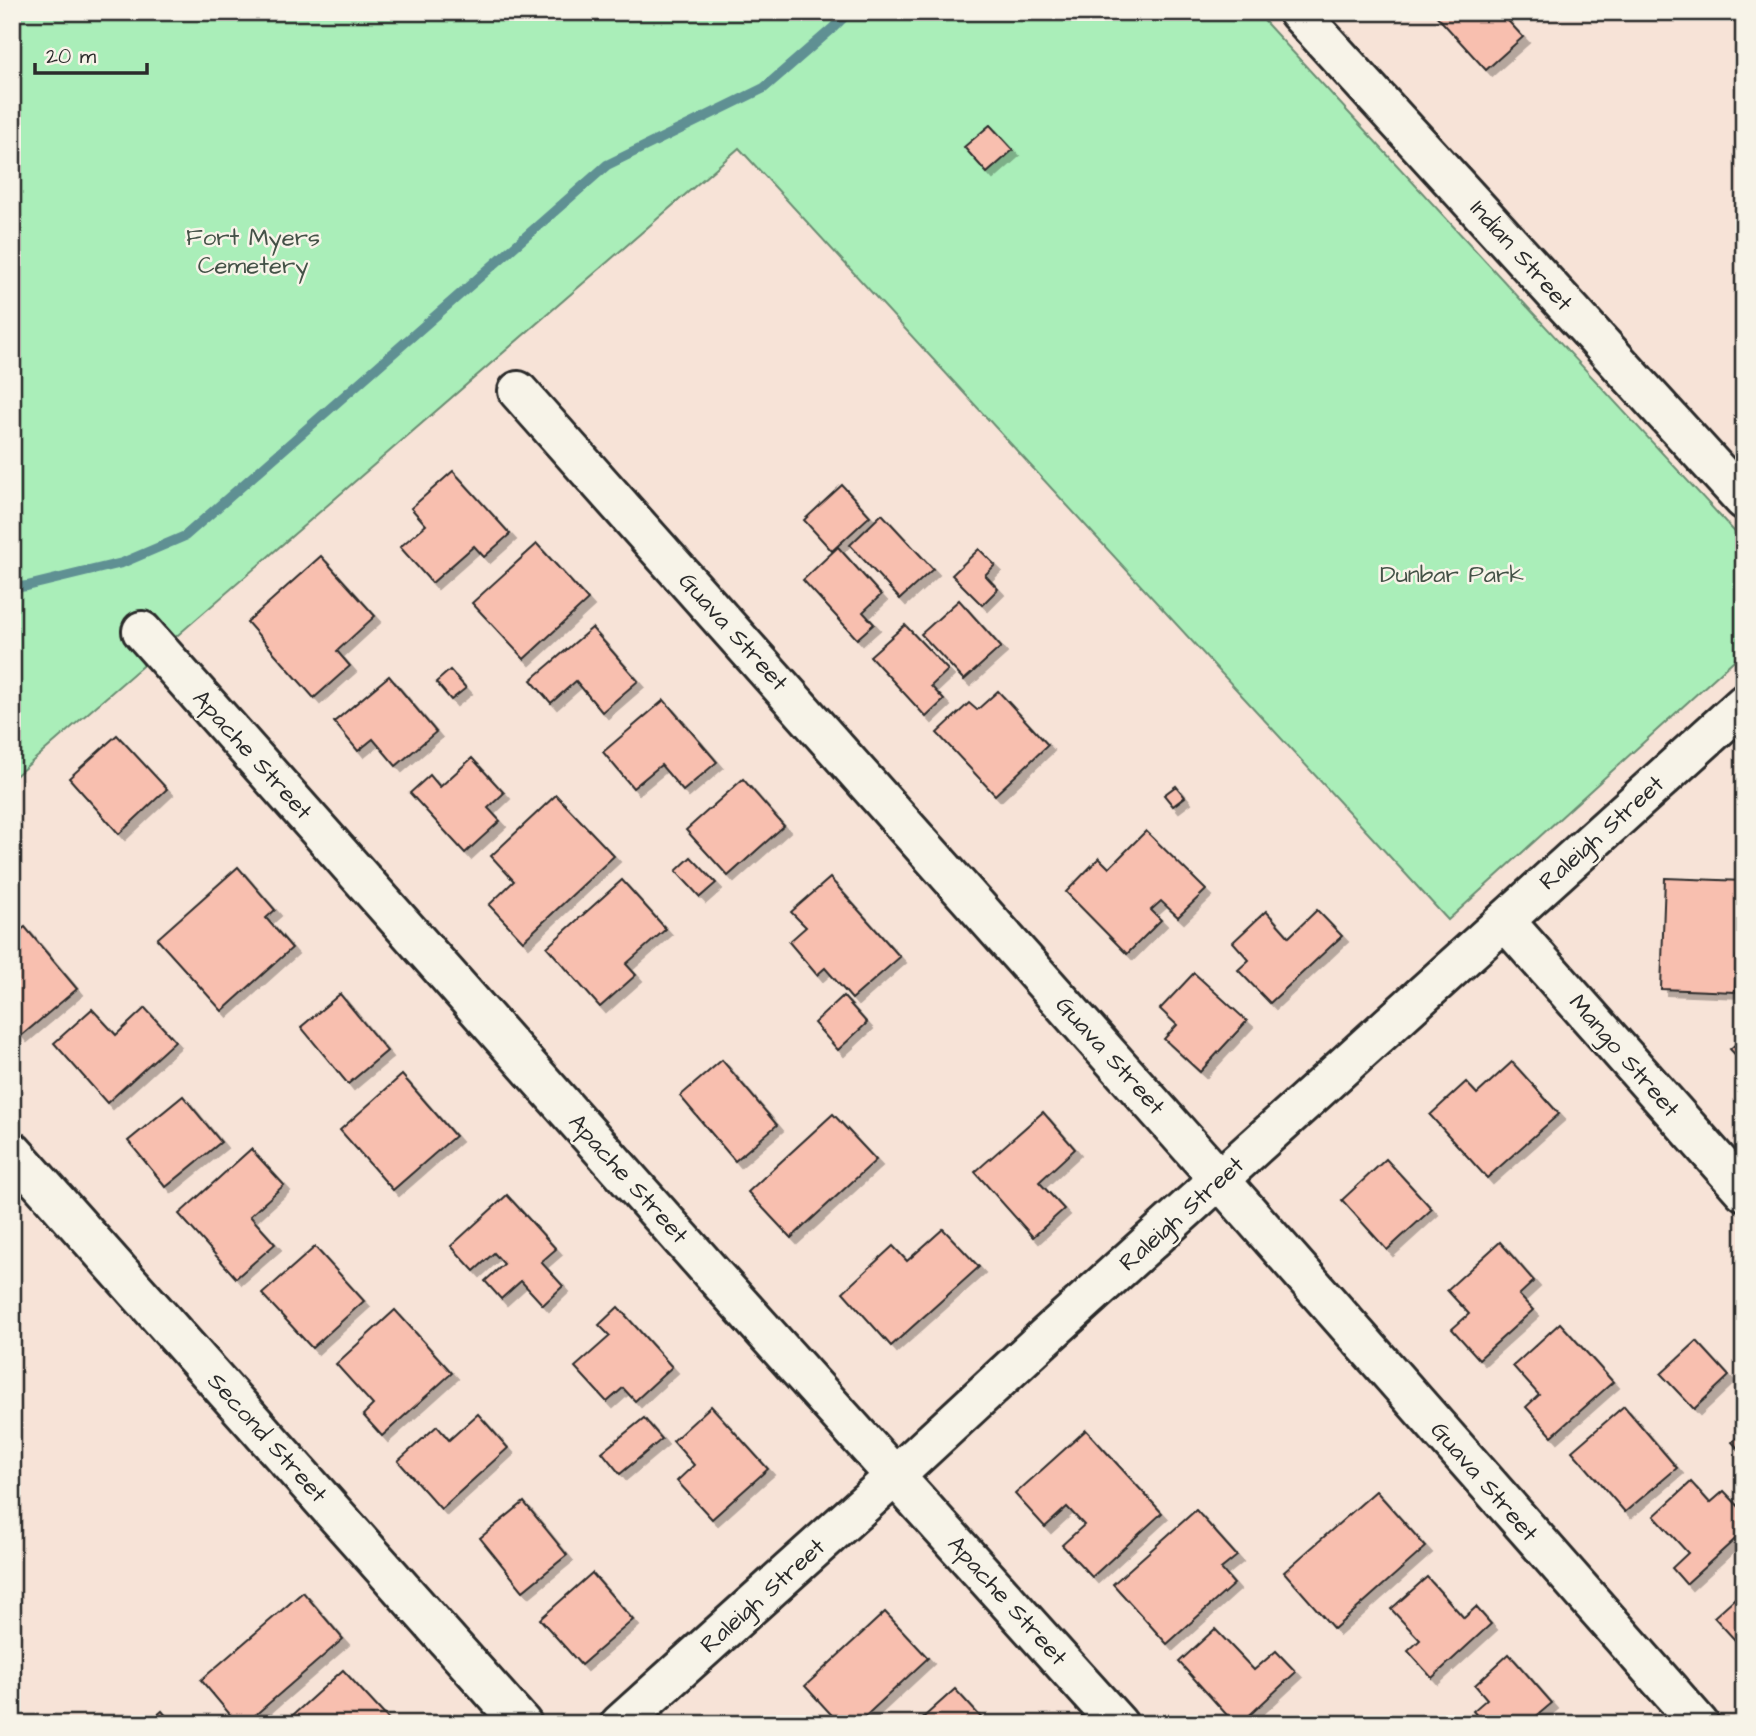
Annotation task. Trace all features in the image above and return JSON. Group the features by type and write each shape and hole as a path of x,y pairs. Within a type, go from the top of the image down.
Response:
{"street":[{"name":"Indian Street","path":"1298,12 1744,500"},
{"name":"Guava Street","path":"518,391 1220,1180 1699,1724"},
{"name":"Apache Street","path":"142,631 692,1251 1118,1724"},
{"name":"Raleigh Street","path":"620,1724 1744,704"},
{"name":"Mango Street","path":"1505,921 1744,1191"},
{"name":"Second Street","path":"12,1151 522,1724"}],"green space":[{"path":"12,12 1256,12 1744,542 1744,651 1448,920 739,148 12,779"}],"building":[{"path":"1433,12 1500,12 1523,37 1486,70"},
{"path":"990,125 1013,150 987,173 964,147"},
{"path":"453,471 510,534 484,557 474,546 432,583 400,547 426,525 411,508"},
{"path":"842,485 870,516 832,551 804,520"},
{"path":"882,514 933,569 900,599 850,545"},
{"path":"537,544 588,600 524,659 472,603"},
{"path":"838,547 881,595 863,612 874,624 857,639 803,580"},
{"path":"979,549 995,565 985,575 998,589 982,605 952,575"},
{"path":"321,556 375,616 337,651 350,666 314,698 247,622"},
{"path":"959,600 1001,647 964,680 921,634"},
{"path":"905,625 948,670 931,686 944,700 926,717 870,656"},
{"path":"592,628 638,681 602,712 576,681 551,703 531,680"},
{"path":"450,670 466,688 451,700 436,682"},
{"path":"389,676 436,732 396,766 373,739 358,751 334,722"},
{"path":"998,691 1048,745 995,795 937,733 969,703 977,710"},
{"path":"664,700 717,762 683,791 661,765 633,788 603,752"},
{"path":"117,735 167,789 119,834 69,778"},
{"path":"472,758 504,793 488,808 500,821 465,853 410,793 430,775 440,787"},
{"path":"743,779 784,826 728,876 686,830"},
{"path":"1176,786 1185,797 1173,806 1164,795"},
{"path":"556,795 614,856 523,941 489,905 514,881 491,856"},
{"path":"1146,831 1206,890 1178,917 1161,901 1151,910 1161,920 1127,954 1066,892 1099,858 1109,868"},
{"path":"691,857 716,883 700,897 676,871"},
{"path":"238,867 275,910 266,918 292,948 222,1011 157,939"},
{"path":"830,878 900,957 852,999 825,968 817,975 789,942 806,927 791,912"},
{"path":"1665,878 1744,881 1744,957 1737,956 1735,992 1661,989"},
{"path":"622,880 666,929 626,964 636,975 600,1007 547,947"},
{"path":"1317,910 1342,936 1270,1003 1238,970 1249,960 1233,942 1266,911 1289,937"},
{"path":"25,927 77,989 21,1036 12,1025 12,937"},
{"path":"1194,973 1247,1021 1200,1072 1164,1039 1177,1025 1160,1009"},
{"path":"340,994 387,1051 348,1084 301,1027"},
{"path":"843,996 867,1023 838,1050 814,1023"},
{"path":"145,1008 175,1041 107,1103 54,1043 92,1009 116,1035"},
{"path":"1744,1037 1744,1064 1730,1049"},
{"path":"722,1060 777,1125 735,1161 680,1096"},
{"path":"1512,1062 1559,1114 1487,1178 1430,1115 1466,1082 1477,1094"},
{"path":"402,1075 455,1136 393,1190 340,1130"},
{"path":"183,1096 221,1142 166,1187 128,1141"},
{"path":"1043,1112 1075,1149 1039,1182 1064,1209 1033,1237 975,1172"},
{"path":"833,1114 876,1160 791,1238 748,1192"},
{"path":"251,1149 284,1185 250,1216 275,1244 236,1278 179,1214"},
{"path":"1386,1159 1432,1209 1387,1250 1342,1200"},
{"path":"507,1195 556,1249 541,1262 563,1286 543,1305 521,1281 501,1299 485,1281 504,1264 494,1253 474,1271 451,1246"},
{"path":"943,1229 979,1267 891,1346 843,1292 893,1246 907,1261"},
{"path":"1500,1242 1534,1281 1519,1295 1533,1310 1479,1359 1452,1329 1469,1314 1447,1290"},
{"path":"315,1247 364,1301 312,1348 262,1294"},
{"path":"618,1307 672,1367 635,1401 623,1388 607,1402 575,1367 610,1336 599,1325"},
{"path":"395,1310 452,1373 382,1436 363,1415 373,1405 336,1364"},
{"path":"1560,1323 1613,1382 1552,1436 1526,1407 1539,1395 1513,1366"},
{"path":"1697,1341 1729,1376 1694,1409 1661,1374"},
{"path":"711,1406 768,1469 712,1519 677,1481 694,1465 673,1441"},
{"path":"1624,1406 1677,1468 1625,1512 1572,1451"},
{"path":"478,1414 508,1448 441,1509 398,1461 437,1426 449,1440"},
{"path":"644,1418 662,1439 620,1474 602,1452"},
{"path":"1086,1430 1162,1513 1092,1577 1062,1545 1084,1525 1067,1507 1045,1527 1015,1494"},
{"path":"1744,1431 1744,1455 1732,1442"},
{"path":"1691,1482 1710,1503 1724,1491 1744,1512 1744,1531 1686,1584 1672,1568 1688,1553 1654,1516"},
{"path":"1376,1491 1426,1547 1334,1629 1284,1572"},
{"path":"524,1502 567,1555 523,1591 480,1538"},
{"path":"1196,1510 1237,1556 1221,1569 1234,1584 1167,1644 1113,1584"},
{"path":"592,1573 633,1620 581,1665 540,1619"},
{"path":"1427,1577 1464,1618 1476,1607 1491,1624 1432,1678 1408,1651 1420,1640 1391,1609"},
{"path":"1744,1590 1744,1650 1714,1617"},
{"path":"303,1592 343,1639 245,1724 238,1724 201,1680"},
{"path":"885,1612 928,1658 857,1724 840,1724 805,1686"},
{"path":"1215,1629 1254,1670 1276,1651 1296,1672 1240,1724 1235,1724 1179,1662"},
{"path":"1509,1654 1552,1703 1527,1724 1484,1724 1473,1711 1487,1699 1475,1685"},
{"path":"343,1670 391,1722 389,1724 283,1724"},
{"path":"955,1689 987,1724 916,1724"},
{"path":"162,1711 173,1724 147,1724"}],"waterway":[{"path":"12,588 122,563 185,536 607,165 764,88 849,12"}],"park label":[{"name":"Fort Myers Cemetery","path":"253,252"},
{"name":"Dunbar Park","path":"1452,575"}]}
